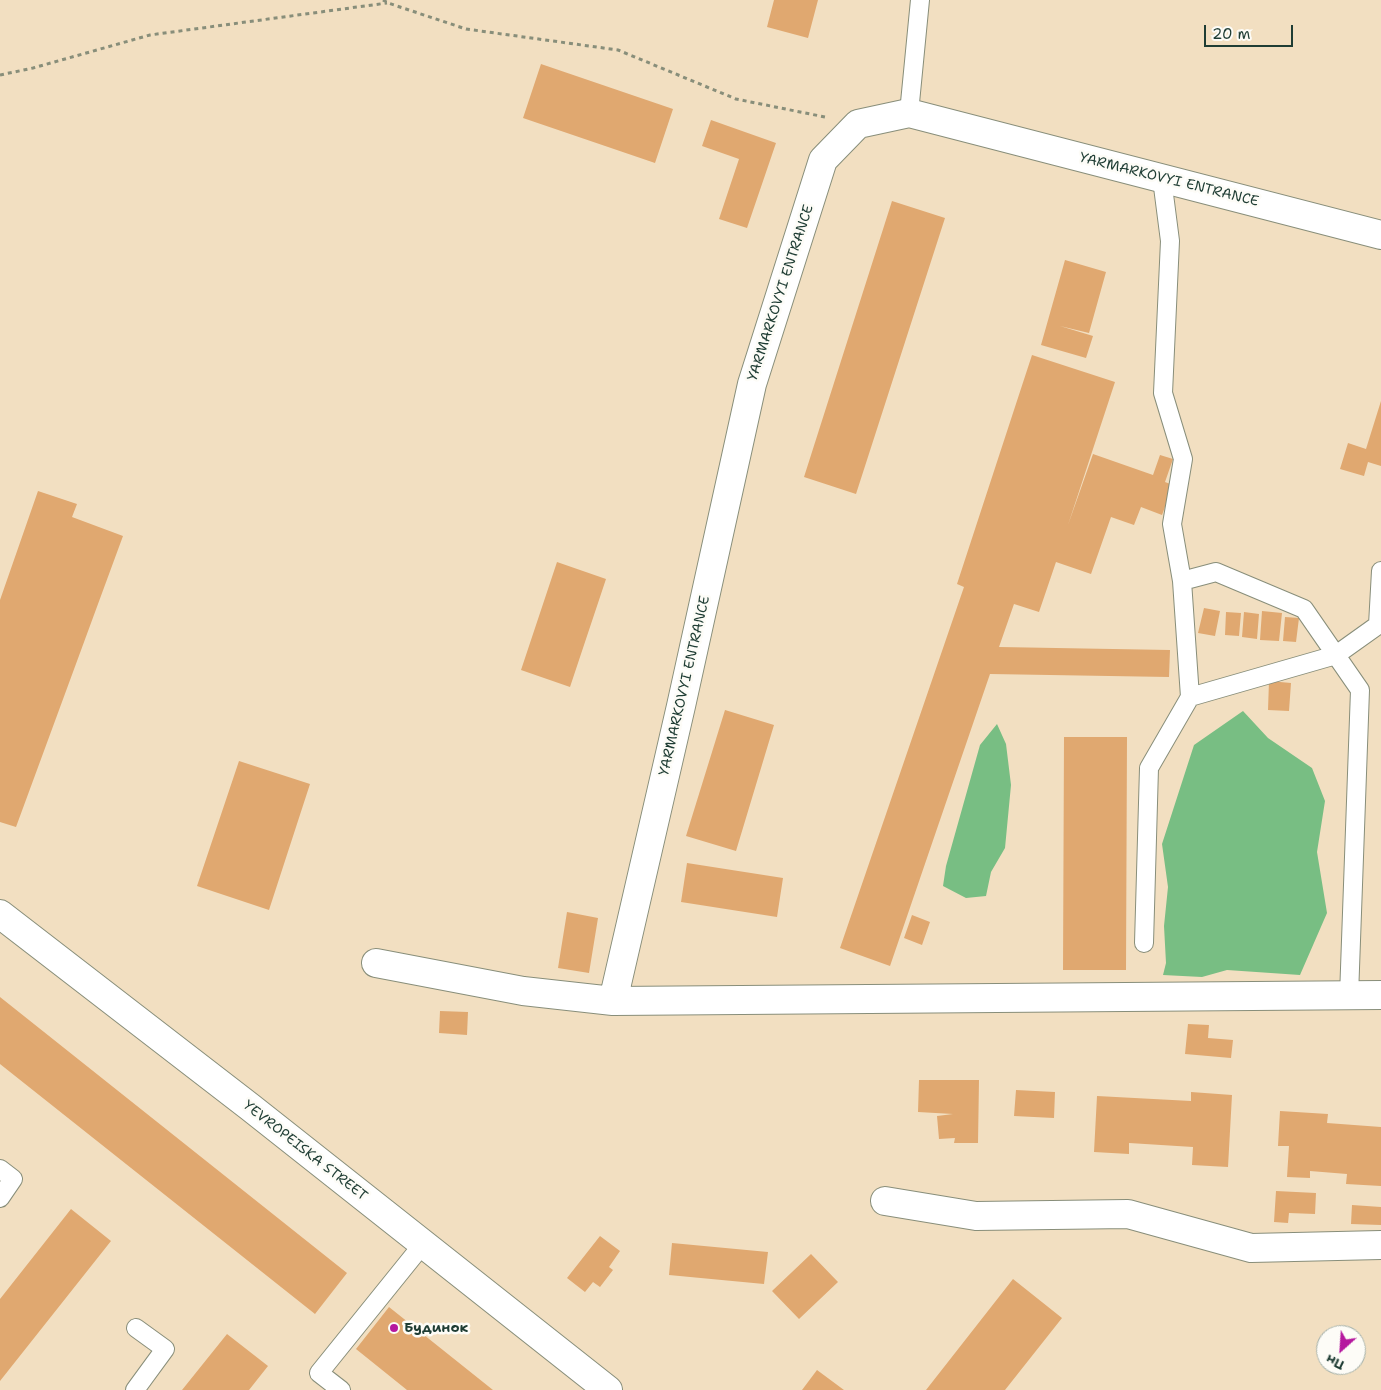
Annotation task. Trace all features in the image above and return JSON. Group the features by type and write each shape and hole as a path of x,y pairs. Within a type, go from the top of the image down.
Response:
{"street":[{"name":"YARMARKOVYI ENTRANCE","path":"613,1002 752,384 823,160 858,124 909,113 1381,235"},
{"name":"YEVROPEISKA STREET","path":"0,914 250,1107 608,1390"},
{"path":"376,963 523,991 613,1002 1381,995"},
{"path":"885,1201 976,1216 1128,1214 1251,1248 1381,1245"}],"lane":[{"path":"909,113 920,0"},
{"path":"1144,943 1149,768 1190,697 1182,581 1172,524 1183,459 1163,393 1170,241 1162,179"},
{"path":"1190,697 1336,656 1378,625 1381,571"},
{"path":"1182,581 1216,572 1304,608 1360,690 1349,996"},
{"path":"0,1169 13,1179 0,1198"},
{"path":"340,1390 319,1373 422,1244"},
{"path":"135,1390 165,1349 136,1328"}],"path":[{"path":"383,0 466,29 618,50 736,99 858,124"},
{"path":"0,75 33,68 150,35 388,3"}],"green space":[{"path":"1243,711 1268,738 1312,768 1325,801 1317,852 1327,913 1300,975 1227,970 1202,977 1163,975 1166,963 1164,926 1168,887 1162,844 1194,745"},
{"path":"997,724 1006,744 1011,785 1005,848 991,872 986,896 966,898 943,886 946,866 980,745"}],"building":[{"path":"774,0 818,0 808,38 767,27"},
{"path":"541,64 673,109 655,163 523,118"},
{"path":"711,120 776,143 747,228 719,219 739,159 702,146"},
{"path":"892,201 945,218 856,494 804,477"},
{"path":"1065,260 1106,272 1089,333 1060,326 1093,336 1086,358 1041,345"},
{"path":"1032,355 1115,382 1068,525 1093,454 1153,475 1160,455 1173,459 1165,482 1173,485 1162,515 1141,507 1134,525 1111,517 1091,574 1056,562 1039,612 1014,604 999,647 1170,650 1169,677 990,674 890,966 840,948 964,587 957,584"},
{"path":"1381,401 1381,466 1368,462 1364,476 1340,469 1348,443 1366,449"},
{"path":"38,491 77,504 72,517 123,536 16,827 0,822 0,600"},
{"path":"557,562 606,579 570,687 521,670"},
{"path":"1204,608 1220,611 1215,636 1198,633"},
{"path":"1262,611 1282,613 1279,641 1260,640"},
{"path":"1226,612 1241,613 1239,636 1225,635"},
{"path":"1244,612 1259,614 1257,639 1242,637"},
{"path":"1285,617 1299,618 1296,642 1283,641"},
{"path":"1269,681 1291,683 1289,711 1268,710"},
{"path":"725,710 774,725 736,851 686,836"},
{"path":"1064,737 1127,737 1126,970 1063,970"},
{"path":"239,761 310,784 269,910 197,886"},
{"path":"687,863 783,878 777,917 681,902"},
{"path":"567,912 598,918 589,973 558,968"},
{"path":"912,915 930,922 922,945 904,938"},
{"path":"0,997 347,1273 315,1314 0,1064"},
{"path":"440,1011 468,1012 467,1035 439,1033"},
{"path":"1188,1024 1209,1025 1208,1038 1233,1040 1231,1058 1185,1054"},
{"path":"919,1080 979,1080 978,1143 954,1143 955,1138 939,1139 937,1116 953,1114 918,1112"},
{"path":"1016,1090 1055,1092 1054,1118 1014,1116"},
{"path":"1191,1092 1232,1095 1228,1167 1192,1165 1193,1147 1129,1143 1129,1154 1094,1152 1097,1096 1191,1101"},
{"path":"1280,1111 1328,1114 1327,1123 1381,1127 1381,1186 1346,1184 1347,1174 1310,1171 1310,1178 1287,1177 1289,1146 1278,1146"},
{"path":"1276,1191 1316,1193 1315,1214 1289,1213 1288,1223 1274,1222"},
{"path":"1352,1205 1381,1207 1381,1225 1351,1224"},
{"path":"71,1209 111,1241 0,1381 0,1299"},
{"path":"600,1236 620,1251 609,1267 613,1270 600,1287 593,1282 585,1292 567,1278"},
{"path":"672,1243 768,1252 764,1284 669,1275"},
{"path":"811,1254 838,1282 799,1319 772,1291"},
{"path":"1013,1279 1062,1318 1005,1390 926,1390"},
{"name":"Будинок","path":"389,1307 493,1390 407,1390 356,1349"},
{"path":"227,1334 268,1366 249,1390 182,1390"},
{"path":"817,1370 844,1390 802,1390"}],"place":[{"name":"Будинок","path":"394,1328"}]}
